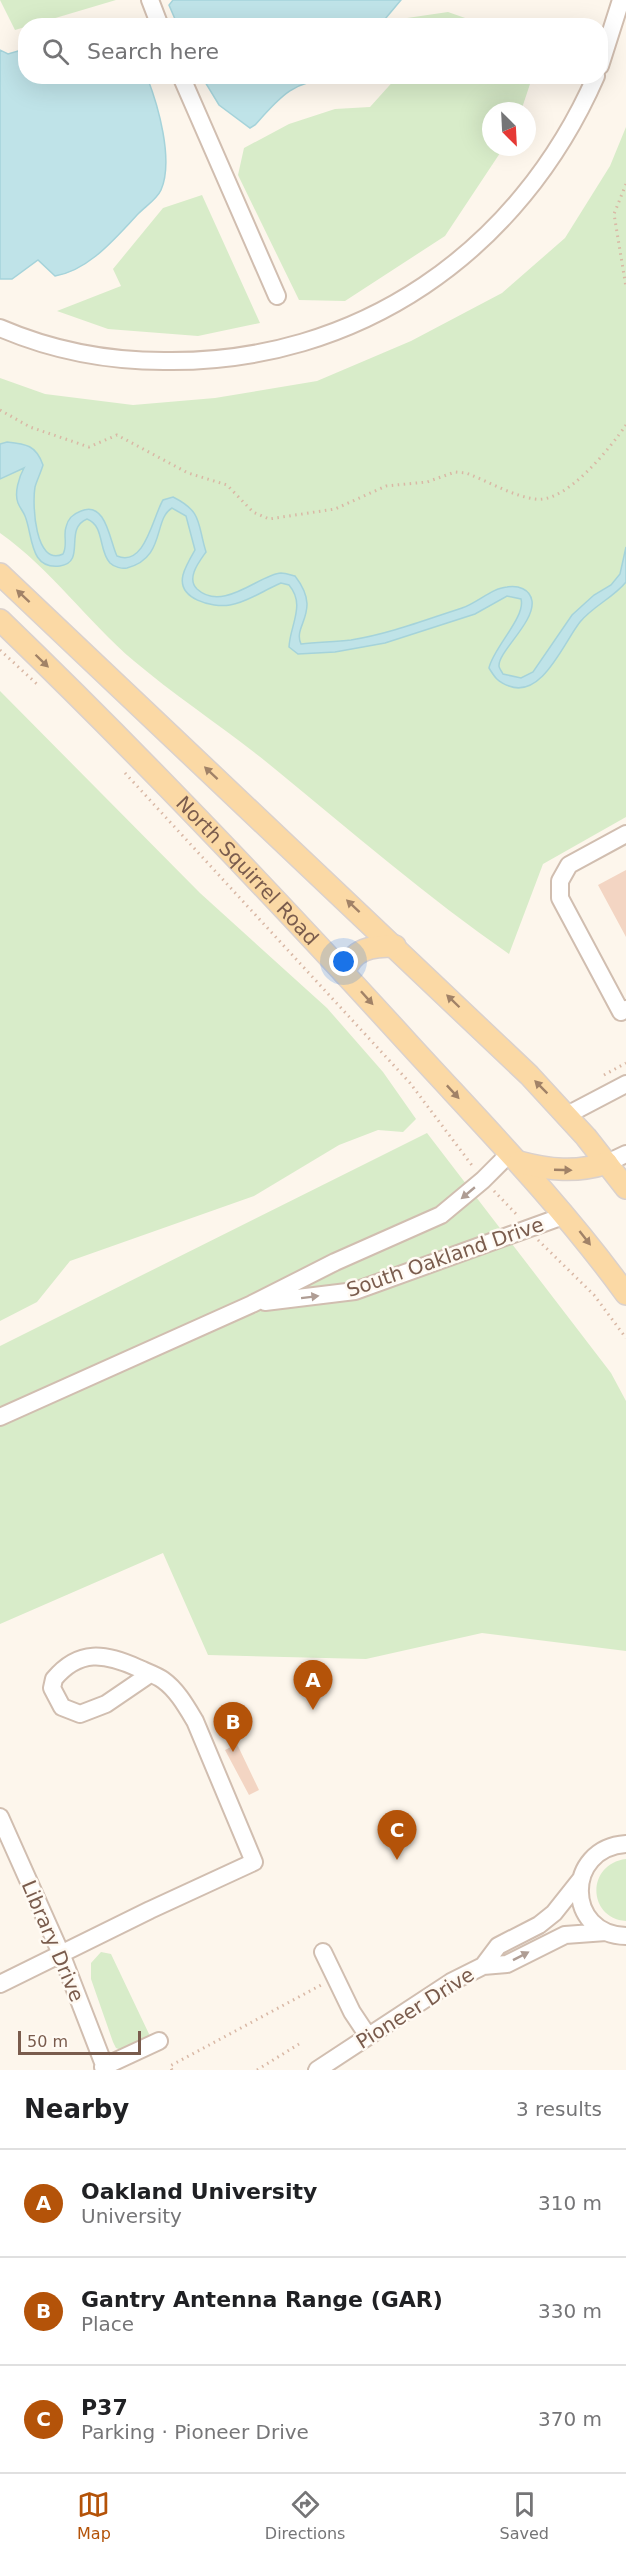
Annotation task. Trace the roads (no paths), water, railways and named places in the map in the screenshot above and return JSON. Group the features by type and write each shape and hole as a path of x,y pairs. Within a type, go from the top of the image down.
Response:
{"main road":[{"name":"North Squirrel Road","path":"0,574 512,1058 567,1115 626,1188"},
{"name":"North Squirrel Road","path":"0,620 179,797 344,973 566,1215 626,1294"},
{"path":"344,973 358,952 368,948 395,946"},
{"path":"514,1158 539,1167 570,1170 606,1163"}],"street":[{"path":"150,0 157,18"},
{"path":"608,41 621,0"},
{"path":"184,84 277,296"},
{"path":"0,328 39,342 114,358 197,361 263,353 300,345 370,318 435,279 492,231 542,174 582,110 593,84"},
{"path":"626,834 569,865 560,881 560,898 621,1012 626,1010"},
{"path":"567,1115 626,1084"},
{"path":"606,1163 626,1154"},
{"name":"South Oakland Drive","path":"0,1417 252,1304 335,1262 441,1215 514,1158"},
{"name":"South Oakland Drive","path":"252,1304 355,1291 566,1215"},
{"path":"0,1984 254,1862 195,1720 182,1700 164,1681 150,1674 105,1656 88,1657 61,1670 54,1679 52,1688 62,1707 80,1714 106,1704 150,1674"},
{"name":"Library Drive","path":"0,1817 62,1956 104,2069"},
{"name":"Pioneer Drive","path":"483,1966 498,1946 547,1920 581,1879 588,1863 600,1852 608,1847 626,1844"},
{"path":"581,1879 580,1895 585,1912 594,1923 619,1936"},
{"name":"Pioneer Drive","path":"317,2070 451,1982 483,1966 507,1964 565,1935 619,1936"},
{"path":"322,1952 352,2012 368,2036"},
{"path":"104,2069 159,2041"}],"water":[{"path":"173,0 401,0 386,18 175,18 169,5"},
{"path":"0,50 8,54 18,51 18,84 150,84 156,102 163,133 166,164 161,190 102,251 68,273 55,276 38,260 12,279 0,279"},
{"path":"206,84 304,84 288,92 250,128 219,105"},
{"path":"7,442 34,449 43,465 35,487 34,506 37,532 46,551 54,556 63,554 68,521 81,511 89,509 96,511 102,517 117,556 127,558 135,555 147,539 163,500 173,497 190,508 200,526 206,552 193,575 197,589 207,595 218,597 229,595 272,575 281,573 295,576 303,588 307,608 300,630 301,644 351,640 379,634 462,608 501,588 515,587 529,593 532,601 531,609 523,627 500,660 499,666 503,674 521,678 533,672 572,615 594,595 611,585 620,574 626,547 626,582 580,622 542,677 521,688 502,683 489,668 496,651 519,615 521,599 507,596 475,614 385,643 335,652 298,654 289,647 297,608 294,593 289,585 281,583 243,601 223,606 206,603 190,596 185,590 183,575 195,550 186,516 172,508 162,521 153,548 148,556 139,563 120,568 110,563 106,558 97,527 87,519 76,530 74,552 68,563 50,566 43,563 34,550 28,524 17,499 20,476 24,468 0,479 0,444"}],"place":[{"name":"Oakland University","path":"313,1710"},
{"name":"Gantry Antenna Range (GAR)","path":"233,1752"},
{"name":"P37","path":"397,1860"}]}
